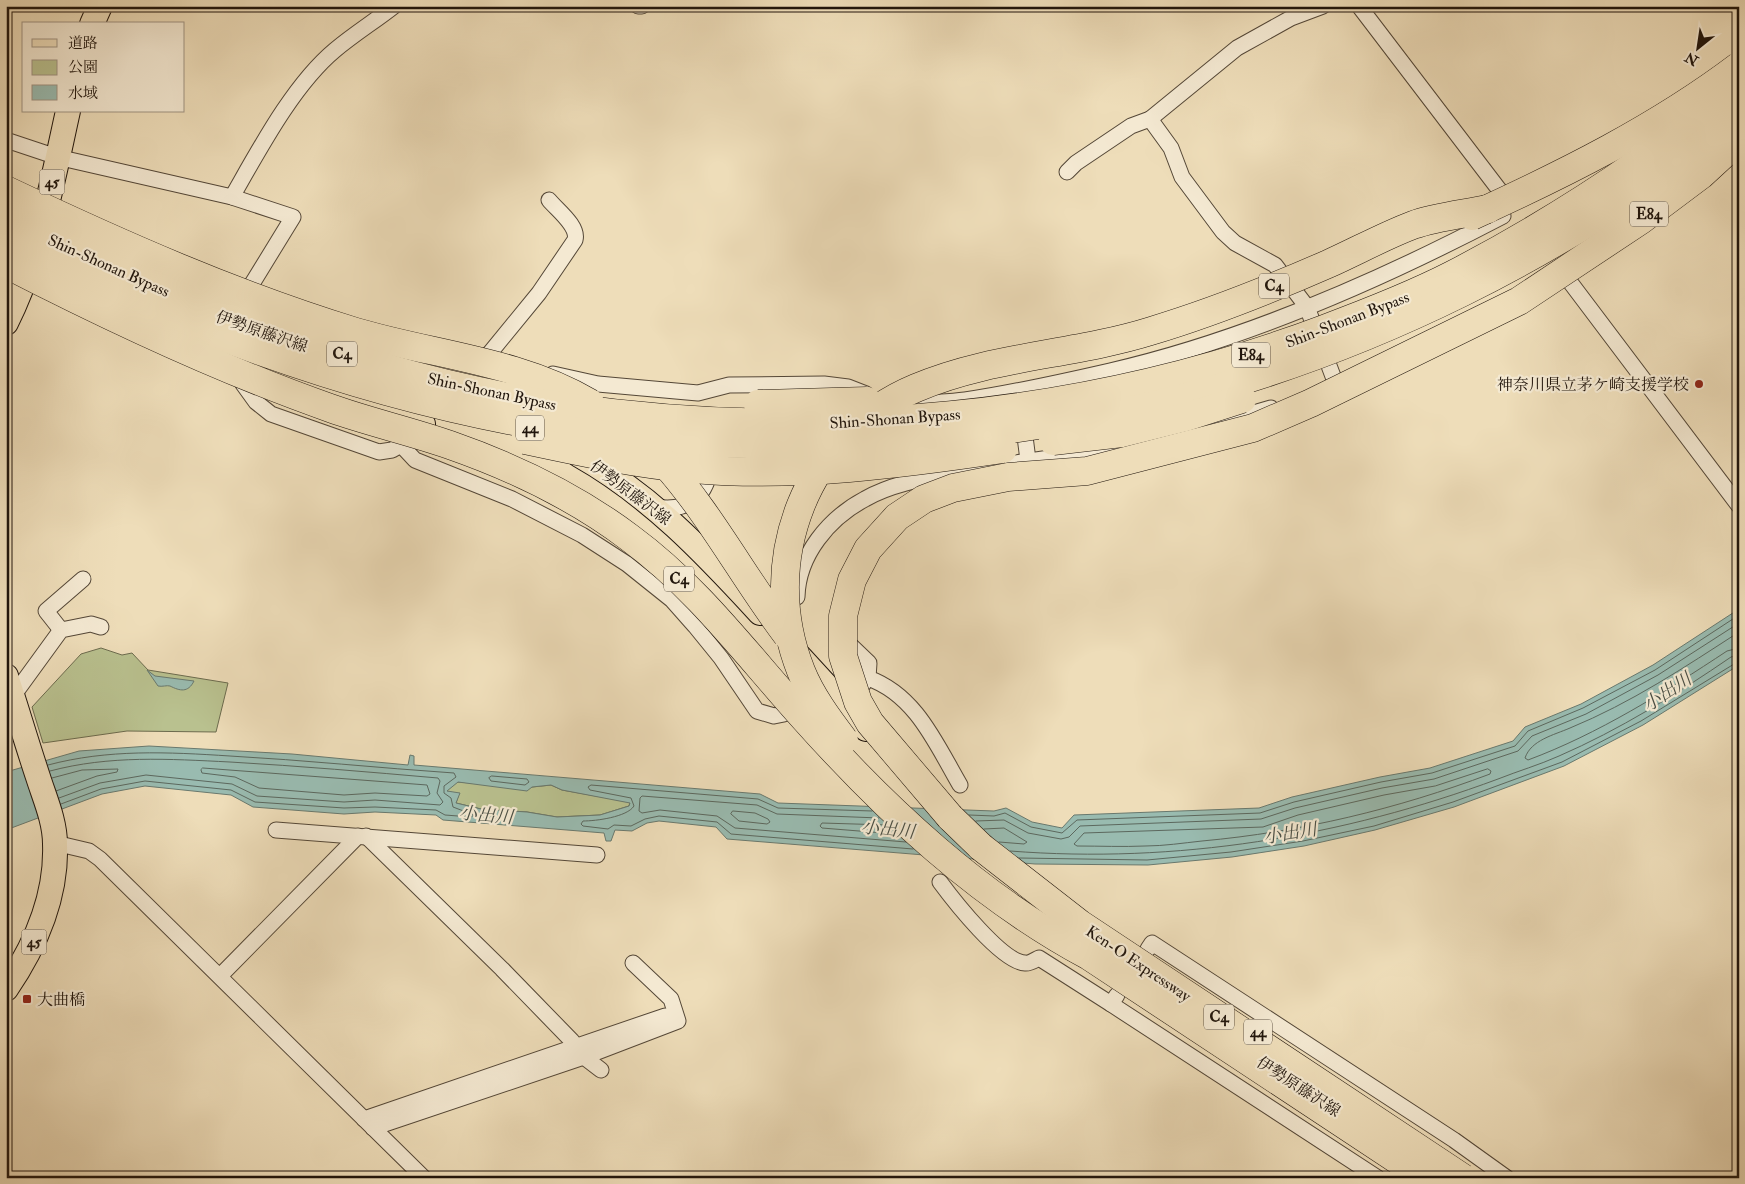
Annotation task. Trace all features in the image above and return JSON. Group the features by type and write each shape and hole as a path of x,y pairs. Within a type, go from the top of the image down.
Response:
{"highway":[{"path":"368,366 618,400 730,404 855,402 962,390 1146,348 1216,324 1337,277 1501,209 1654,123 1739,66"},
{"name":"Shin-Shonan Bypass","path":"6,242 103,287 265,352 362,383 440,405 530,424 599,434 697,431 822,422 949,416 1128,388 1257,353 1362,315 1450,276 1632,168 1739,87"},
{"name":"Shin-Shonan Bypass","path":"6,217 72,249 191,300 273,331 394,369 480,390 768,445 854,444 939,439 1114,414 1172,400 1277,369 1355,340 1436,306 1473,288 1546,247 1659,177 1739,116"},
{"name":"E84","path":"1558,276 1641,220 1701,175 1739,140"},
{"name":"C4","path":"6,190 193,274 279,306 357,332 544,379 596,407 645,444 688,490 774,617 812,668 893,762 952,802"},
{"name":"C4","path":"1089,956 1064,934 971,864 914,814 846,742 820,707 801,672 785,613 784,585 788,544 794,519 810,484 834,448 866,417 900,395 929,382 982,366 1055,353 1150,332 1275,286 1414,225 1501,209"},
{"name":"C4","path":"6,264 238,372 331,408 450,445 525,475 596,515 629,537 695,593 826,742 875,793 927,841 983,888 1035,925 1089,956"},
{"path":"222,344 395,409 590,454 694,469 804,470 911,462 1122,433 1186,417 1293,382 1432,331 1558,276"},
{"name":"C4","path":"952,802 870,723 858,702 843,656 843,616 852,580 868,549 886,526 910,508 952,488 1008,477 1087,471 1253,428 1318,399 1519,301 1558,276"},
{"name":"Ken-O Expressway","path":"952,802 1014,874 1080,924 1463,1178"},
{"name":"Ken-O Expressway","path":"1089,956 1425,1178"}],"main road":[{"path":"93,22 100,6"},
{"name":"45","path":"6,323 17,302 36,245 68,112"},
{"name":"伊勢原藤沢線","path":"6,222 36,245 123,299 222,344"},
{"name":"伊勢原藤沢線","path":"6,237 36,245 267,335 409,378 464,398 536,430 610,472 655,507 720,568 863,725 952,802 1041,884 1105,932 1477,1178"},
{"name":"伊勢原藤沢線","path":"395,409 526,467 597,506 666,558 723,615 829,736 883,790 986,878 1437,1178"},
{"name":"45","path":"6,988 28,955 42,924 52,891 55,839 9,686"}],"street":[{"path":"232,197 266,138 306,82 334,50 394,6"},
{"path":"1067,172 1076,163 1131,126 1150,118 1237,48 1290,12 1323,6"},
{"path":"1359,6 1501,209"},
{"path":"655,507 674,510 688,505 704,491 709,477 714,450 720,438 729,435 862,432 871,428 892,408 913,403 964,400 1111,371 1184,352 1244,332 1307,307 1367,282 1501,209 1587,166 1739,58"},
{"path":"1150,118 1171,148 1182,177 1223,232 1235,243 1275,265 1307,307 1338,387"},
{"path":"6,140 58,157 232,197 293,217 247,292"},
{"path":"816,674 802,638 796,613 797,587 804,565 816,542 830,524 866,498 899,486 946,474 1104,448 1198,429 1338,387 1520,300 1615,242 1739,144"},
{"path":"486,359 539,293 575,240 574,228 548,200"},
{"path":"1558,276 1739,506"},
{"path":"191,306 206,278 369,333 598,384 698,393 729,385 824,384 848,387 880,400 892,408"},
{"path":"111,323 123,299"},
{"path":"90,314 326,420 341,425 342,421"},
{"path":"243,384 256,402 271,414 379,452 392,450 400,445"},
{"path":"1018,390 1028,460"},
{"path":"395,409 400,445 415,460 512,499 582,535 627,564 672,600 721,658 758,711 774,716 784,714"},
{"path":"946,474 900,502 878,522 851,556 840,576 834,607 846,641 869,663 865,682 886,684 899,694 921,718 941,765 952,802"},
{"path":"61,630 46,611 75,596 83,579"},
{"path":"672,600 723,615"},
{"path":"9,686 61,630 91,624 101,627"},
{"path":"276,830 597,854"},
{"path":"220,976 362,836"},
{"path":"362,836 502,969 579,1051 601,1070"},
{"path":"55,839 89,851 100,859 424,1178"},
{"path":"940,882 960,909 993,944 1021,963 1027,964 1039,958 1114,999 1378,1178"},
{"path":"1148,949 1152,943 1454,1140 1507,1178"},
{"path":"369,1123 579,1051 678,1021 671,999 633,963"}],"green space":[{"path":"101,648 122,655 132,653 148,670 228,683 216,732 127,731 43,743 32,707 81,654"},
{"path":"457,782 532,787 551,785 562,790 630,802 629,806 600,815 557,817 527,812 481,809 456,803 459,794 446,791"}],"water":[{"name":"小出川","path":"1739,609 1739,665 1643,725 1564,766 1454,807 1375,830 1304,846 1232,857 1148,865 1035,864 727,839 716,827 659,821 647,823 632,831 615,830 611,841 606,841 604,833 443,820 436,815 375,812 344,814 253,807 231,795 145,786 102,794 6,830 6,772 79,751 149,746 292,754 408,765 410,755 414,756 414,765 760,794 778,803 994,811 1006,808 1032,822 1062,828 1074,815 1259,808 1292,797 1430,768 1513,741 1525,727 1581,704 1653,665","holes":["458,782 527,791 532,787 551,785 562,790 630,803 629,806 600,815 557,817 527,812 481,809 456,803 460,793 447,791"]},
{"path":"147,670 155,676 194,681 189,688 184,690 169,686 158,686"}],"place":[{"name":"神奈川県立茅ケ崎支援学校","path":"1699,384"},
{"name":"大曲橋","path":"27,999"}]}
